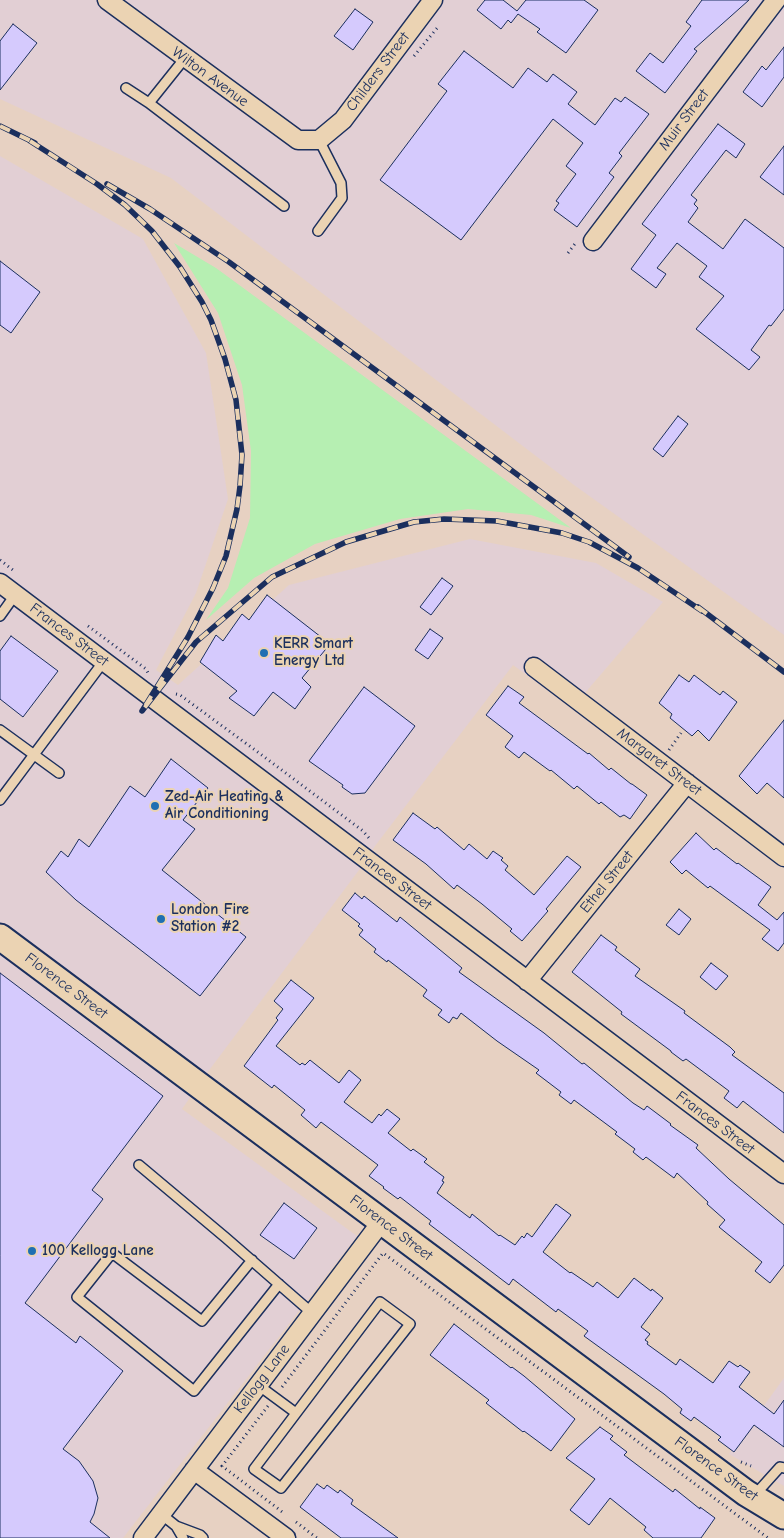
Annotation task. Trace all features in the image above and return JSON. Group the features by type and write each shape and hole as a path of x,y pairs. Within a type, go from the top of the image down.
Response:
{"main road":[{"name":"Florence Street","path":"5,944 753,1497 784,1516"}],"street":[{"name":"Wilton Avenue","path":"107,0 298,140 318,140"},
{"name":"Childers Street","path":"318,140 343,120 433,0"},
{"name":"Muir Street","path":"593,241 776,0"},
{"name":"Frances Street","path":"0,583 784,1174"},
{"name":"Margaret Street","path":"534,667 784,857"},
{"name":"Ethel Street","path":"527,981 687,783"},
{"name":"Kellogg Lane","path":"143,1538 382,1221"},
{"path":"194,1470 286,1538"}],"lane":[{"path":"149,103 184,58"},
{"path":"126,88 149,103 284,206"},
{"path":"318,140 341,183 342,198 318,231"},
{"path":"0,616 16,595"},
{"path":"0,800 104,661"},
{"path":"0,730 58,773"},
{"path":"138,1165 312,1313"},
{"path":"252,1260 202,1321 112,1253 78,1297 194,1391 279,1284"},
{"path":"380,1302 410,1324 281,1488 254,1469 296,1413 380,1302"},
{"path":"258,1385 296,1413"},
{"path":"753,1497 780,1467 784,1468"},
{"path":"161,1514 176,1526 200,1535 203,1538"},
{"path":"176,1526 183,1538"}],"path":[{"path":"414,57 438,27"},
{"path":"668,751 681,733"},
{"path":"286,1514 222,1466 383,1253 768,1538"},
{"path":"293,1520 317,1538"}],"shaded area":[{"path":"0,0 784,0 784,635 574,485 171,178 0,99"},
{"path":"0,156 143,239 206,353 228,499 196,593 156,670 178,685 289,585 470,539 596,563 663,602 572,708 513,665 375,846 182,1109 357,1236 123,1538 0,1538"},
{"path":"784,1378 784,1486 729,1454"}],"green space":[{"path":"174,243 216,268 571,528 531,515 468,509 400,519 315,544 254,578 206,620 228,588 250,518 251,451 242,385 218,313"}],"building":[{"path":"485,0 503,0 517,11 526,0 584,0 598,10 566,53 537,32 540,29 518,14 511,23 508,20 501,29 477,10"},
{"path":"702,0 749,0 694,49 697,51 665,93 636,71 650,53 663,63 691,26 686,22"},
{"path":"355,9 373,22 353,50 334,36"},
{"path":"13,24 37,43 0,90 0,41"},
{"path":"784,47 784,77 762,107 743,92 762,66 766,70"},
{"path":"464,51 513,88 528,68 547,82 553,74 577,92 568,104 595,125 615,98 621,102 625,97 649,114 619,153 622,156 609,173 614,177 577,227 554,210 559,203 556,201 576,174 566,166 583,143 553,119 461,240 380,180 447,91 438,84"},
{"path":"718,124 745,144 736,158 726,150 691,195 697,200 694,204 698,208 688,222 723,249 745,219 784,248 784,309 771,326 769,325 751,350 760,357 749,370 696,329 724,296 699,277 707,266 677,243 657,268 666,274 656,288 631,269 656,235 642,224"},
{"path":"784,146 784,195 760,177"},
{"path":"0,261 40,292 11,333 0,325"},
{"path":"678,416 688,424 663,457 653,449"},
{"path":"442,578 453,586 431,615 420,607"},
{"name":"KERR Smart Energy Ltd","path":"267,595 330,644 302,678 311,687 295,709 273,692 254,716 229,698 237,691 200,662 216,635 223,641 242,614 249,620"},
{"path":"430,629 443,638 428,659 415,650"},
{"path":"11,636 58,671 23,717 0,699 0,651"},
{"path":"679,675 689,682 694,675 720,695 723,691 737,702 709,741 698,730 692,736 670,718 672,714 659,703"},
{"path":"508,686 524,697 519,703 589,753 609,770 611,768 647,795 630,819 624,815 620,817 601,802 599,804 577,786 574,789 551,770 524,752 519,758 505,747 513,736 486,715"},
{"path":"364,687 415,726 365,793 352,794 342,787 343,785 309,761"},
{"path":"784,720 784,798 767,783 757,794 739,776"},
{"name":"London Fire Station #2","path":"171,759 208,788 183,820 195,829 162,870 246,937 200,996 76,900 46,872 61,851 68,857 79,839 89,847 130,786 145,797"},
{"path":"413,813 435,829 437,827 464,850 469,844 487,859 493,851 503,858 501,860 508,866 505,870 534,895 567,856 581,867 546,909 548,911 522,941 510,931 512,929 482,904 457,885 454,889 426,864 393,840"},
{"path":"696,833 714,850 716,848 771,887 758,905 777,920 784,912 784,943 778,951 762,939 770,930 710,886 708,888 686,870 682,874 670,862"},
{"path":"355,893 362,899 364,896 397,922 400,917 462,968 459,972 544,1033 582,1064 584,1063 633,1103 644,1110 647,1106 671,1124 698,1145 696,1148 729,1179 784,1225 784,1265 770,1283 755,1271 762,1262 719,1227 725,1220 677,1173 674,1178 646,1157 643,1160 633,1152 635,1149 615,1134 617,1132 574,1100 571,1104 559,1095 561,1092 536,1073 539,1070 461,1013 457,1019 453,1017 449,1023 438,1015 442,1010 423,996 427,990 388,960 387,962 374,952 376,949 359,935 363,930 358,926 360,924 342,910"},
{"path":"679,909 691,919 679,935 666,925"},
{"path":"601,935 617,947 615,950 640,969 635,976 685,1011 684,1013 730,1047 735,1052 732,1055 784,1093 784,1133 743,1101 737,1108 724,1098 729,1091 686,1059 683,1061 671,1052 621,1014 622,1012 572,972"},
{"path":"711,963 728,976 716,990 700,977"},
{"name":"100 Kellogg Lane","path":"0,973 163,1096 92,1190 103,1199 25,1303 76,1343 80,1336 123,1371 63,1449 79,1461 93,1481 98,1498 90,1522 110,1538 0,1538"},
{"path":"291,980 314,998 276,1046 300,1065 302,1063 305,1065 310,1060 339,1083 349,1070 361,1080 344,1102 372,1123 379,1114 381,1116 387,1109 400,1119 388,1133 411,1151 413,1149 427,1159 424,1162 444,1177 442,1181 444,1182 437,1193 470,1218 472,1214 499,1236 515,1245 527,1233 532,1237 556,1204 571,1215 543,1252 570,1273 593,1287 597,1282 618,1298 634,1278 651,1291 652,1289 663,1298 641,1327 650,1334 645,1340 648,1342 647,1344 676,1365 680,1359 713,1383 729,1361 738,1367 740,1365 750,1372 739,1387 774,1414 784,1400 784,1447 754,1425 734,1452 718,1440 721,1437 694,1417 691,1421 680,1413 682,1409 664,1394 584,1336 588,1331 558,1309 556,1312 513,1279 509,1285 429,1224 431,1221 400,1197 398,1199 383,1188 369,1176 378,1165 321,1122 316,1128 301,1115 305,1110 274,1085 272,1088 244,1066 278,1020 276,1018 283,1009 274,1001"},
{"path":"284,1203 317,1228 294,1259 260,1235"},
{"path":"454,1324 524,1376 575,1419 551,1451 486,1403 489,1400 430,1355"},
{"path":"600,1427 613,1436 610,1439 627,1452 624,1455 673,1492 675,1489 700,1509 700,1507 715,1518 701,1538 653,1538 644,1530 646,1527 610,1498 589,1525 570,1510 595,1479 566,1458"},
{"path":"317,1484 324,1489 327,1485 338,1493 340,1490 353,1500 351,1504 398,1538 341,1538 300,1507"}],"railway":[{"path":"0,126 35,143"},
{"path":"30,141 97,184 125,205 152,231 180,267 211,320 225,359 236,400 242,455 237,509 226,556 213,588 188,637 142,711 196,642 272,577 346,542 414,522 444,519 497,521 562,533 589,542 638,568 702,611"},
{"path":"107,184 150,209 229,262 629,557"},
{"path":"698,607 784,672"}],"place":[{"name":"KERR Smart Energy Ltd","path":"264,653"},
{"name":"Zed-Air Heating & Air Conditioning","path":"155,806"},
{"name":"London Fire Station #2","path":"161,919"},
{"name":"100 Kellogg Lane","path":"32,1251"}]}
